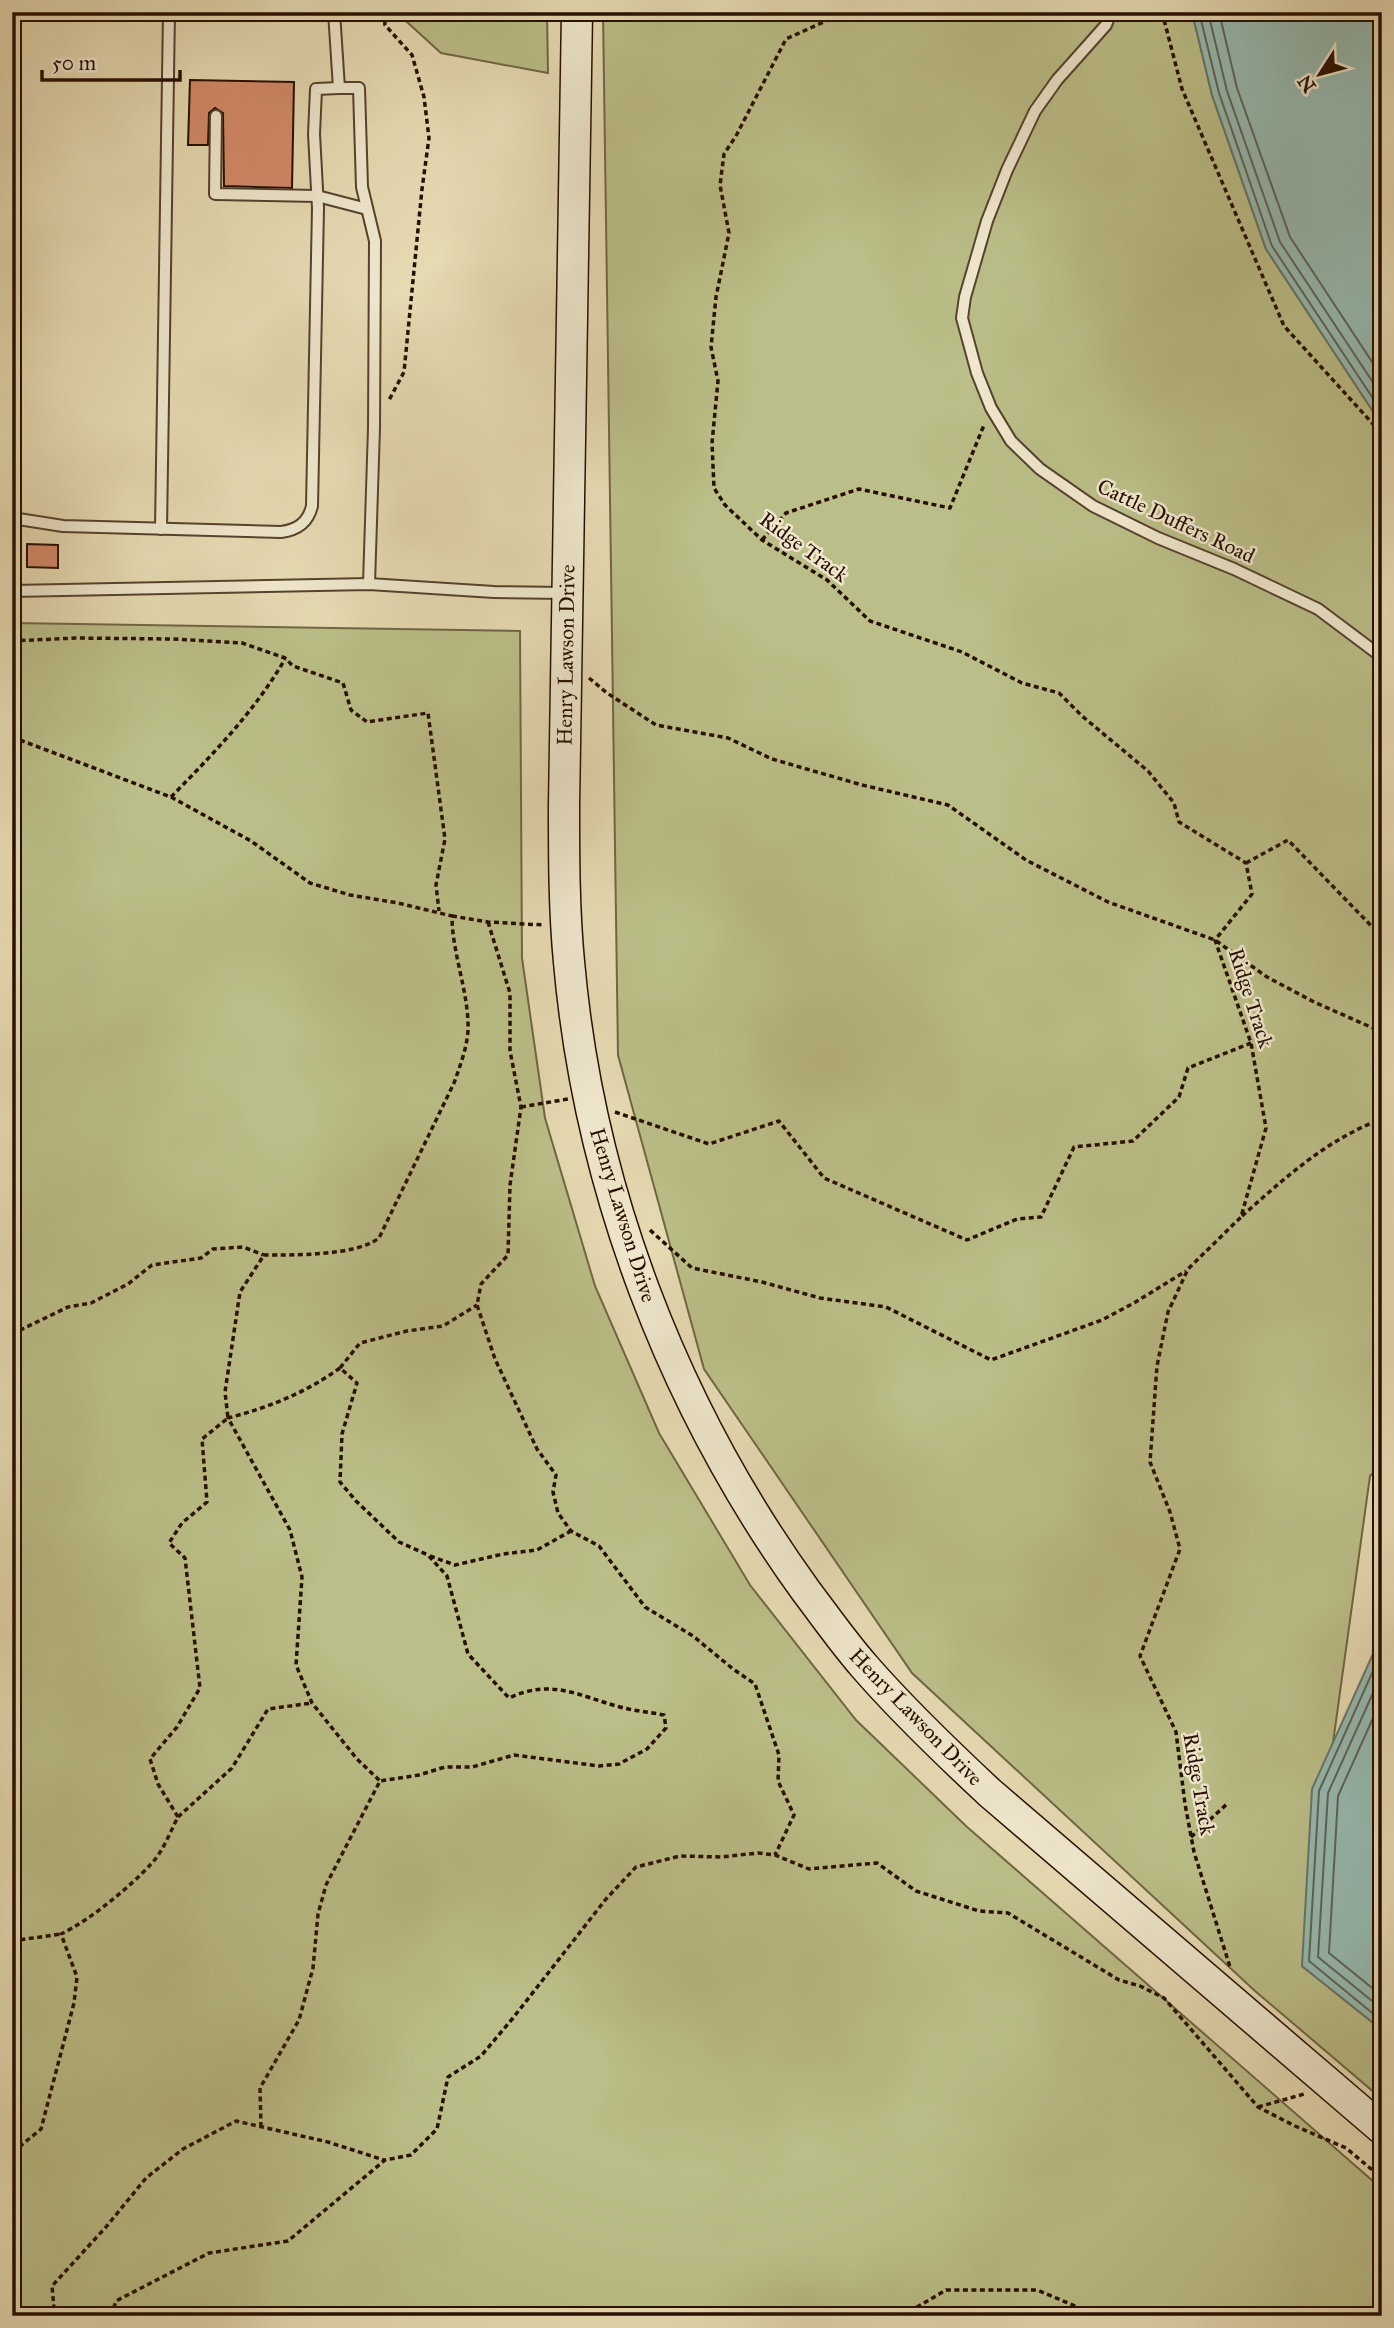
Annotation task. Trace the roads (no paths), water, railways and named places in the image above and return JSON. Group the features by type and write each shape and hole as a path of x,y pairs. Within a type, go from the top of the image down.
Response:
{"main road":[{"name":"Henry Lawson Drive","path":"577,12 564,806 566,928 573,1001 600,1103 607,1175 628,1246 679,1376 733,1480 807,1592 862,1664 936,1742 1017,1817 1382,2129"}],"lane":[{"path":"161,529 169,12"},
{"path":"334,12 339,88"},
{"name":"Cattle Duffers Road","path":"1111,12 1106,25 1057,80 1035,111 1007,170 975,259 962,318 968,350 991,408 1011,441 1021,451 1040,469 1093,506 1318,610 1382,657"},
{"path":"12,518 63,526 281,532 302,525 311,513 317,197 314,134 316,89 359,88 362,187 375,242 374,428 369,584"},
{"path":"216,116 215,194 317,197 367,209"},
{"path":"12,592 369,584 494,592 567,593"}],"water":[{"path":"1192,12 1382,12 1382,425 1266,249 1212,95"},
{"path":"1382,1634 1382,2030 1302,1966 1312,1789"}]}
